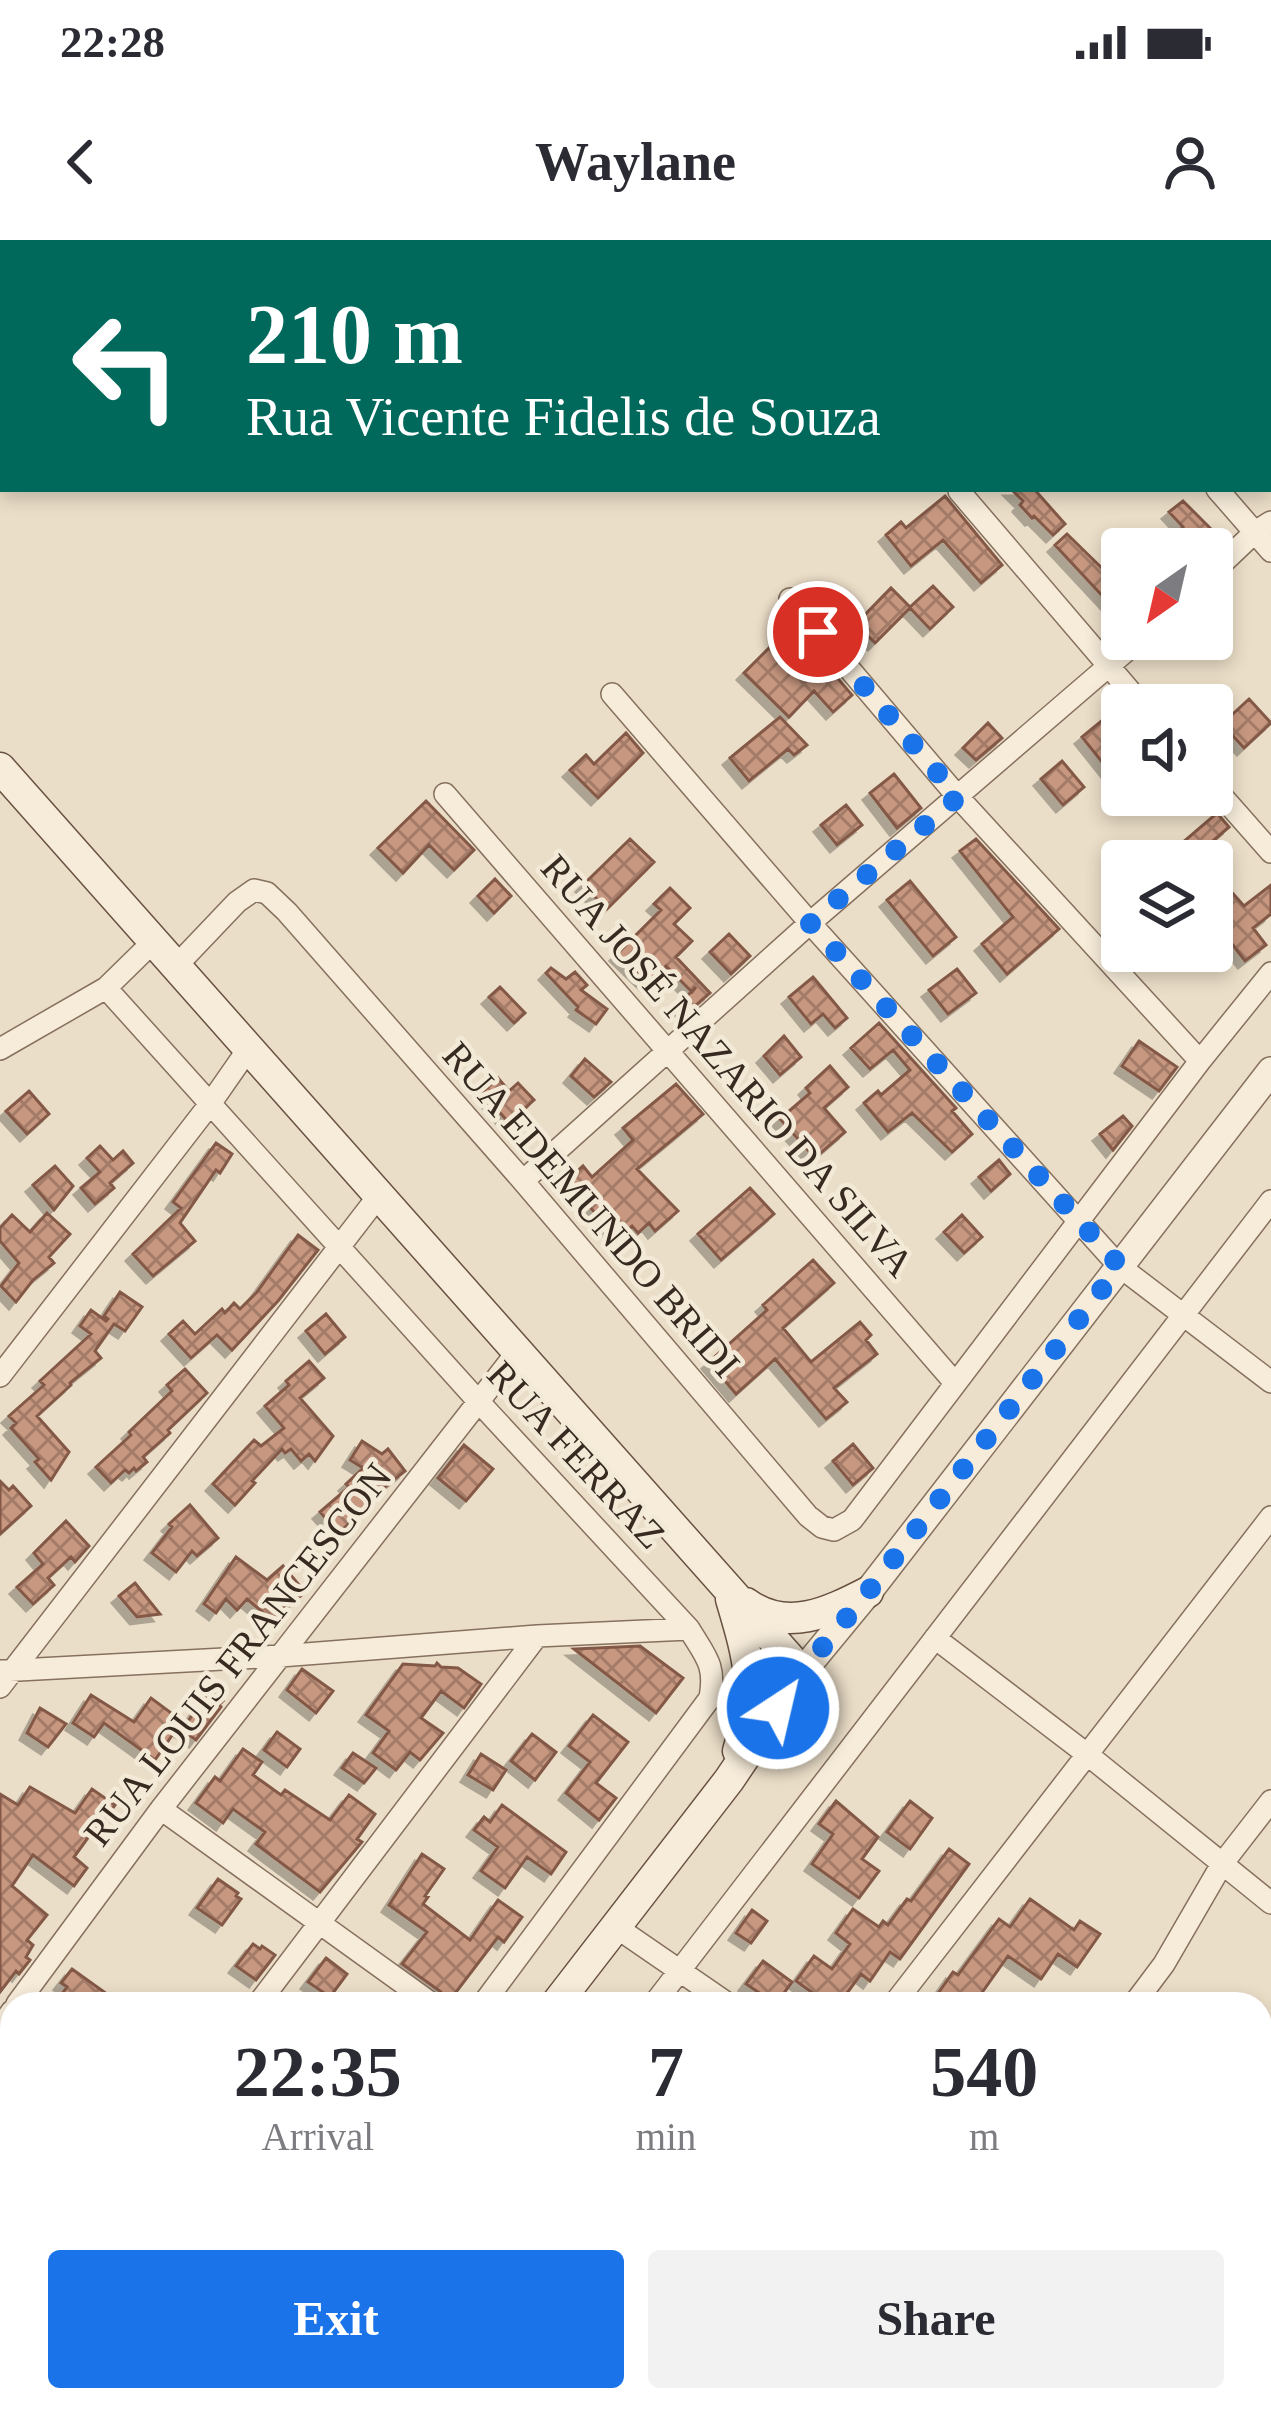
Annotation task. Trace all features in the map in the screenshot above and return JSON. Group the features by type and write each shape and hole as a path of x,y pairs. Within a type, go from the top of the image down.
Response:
{"main road":[{"path":"0,768 802,1672 729,1780 565,1992"},
{"path":"727,1588 760,1613 792,1620 828,1612 868,1592"},
{"path":"727,1588 747,1652 752,1696 729,1780"}],"street":[{"path":"960,492 1123,684"},
{"path":"1221,492 1263,527 1271,550"},
{"path":"1233,554 1263,527"},
{"path":"790,599 958,797 1200,1061"},
{"path":"523,1181 810,923 1118,660"},
{"path":"612,694 810,923 1120,1266 1271,1382"},
{"name":"RUA JOSÉ NAZARIO DA SILVA","path":"445,794 956,1383"},
{"path":"1233,809 1271,852"},
{"name":"RUA EDEMUNDO BRIDI","path":"177,965 237,902 254,890 267,893 822,1527 834,1530 852,1520 956,1383"},
{"path":"0,1049 106,988 154,940"},
{"path":"956,1383 1271,973"},
{"name":"RUA FERRAZ","path":"106,988 689,1630 708,1660 714,1677 710,1699 492,1992"},
{"path":"0,1376 249,1048"},
{"path":"802,1672 1271,1072"},
{"path":"4,1676 380,1194"},
{"path":"663,1992 1271,1201"},
{"name":"RUA LOUIS FRANCESCON","path":"27,1992 161,1809 518,1351"},
{"path":"903,1992 1271,1517"},
{"path":"4,1676 537,1636 689,1630"},
{"path":"267,1992 537,1636"},
{"path":"935,1638 1271,1903"},
{"path":"1143,1992 1222,1864 1271,1801"},
{"path":"161,1809 416,1992"},
{"path":"616,1927 712,1992"}],"building":[{"path":"1014,492 1037,492 1065,524 1053,535 1020,505 1023,501"},
{"path":"945,496 1002,565 981,583 943,540 911,566 886,535 901,522 906,528"},
{"path":"1183,501 1210,528 1182,528 1169,512"},
{"path":"1067,534 1101,567 1101,594 1055,545"},
{"path":"933,586 953,607 930,629 910,608 875,643 856,624 891,588 910,607"},
{"path":"792,625 852,695 833,712 814,691 789,717 744,673"},
{"path":"1249,699 1271,723 1244,748 1233,736 1233,714"},
{"path":"780,717 807,745 794,755 788,749 749,781 730,758"},
{"path":"1101,721 1101,761 1082,737"},
{"path":"988,723 1002,738 976,760 963,748"},
{"path":"626,733 643,753 598,798 570,770 586,755 594,764"},
{"path":"1062,761 1084,787 1063,805 1041,779"},
{"path":"894,774 921,808 897,828 870,793"},
{"path":"426,801 474,850 454,870 429,845 403,873 378,848"},
{"path":"846,805 862,825 837,845 821,825"},
{"path":"1214,816 1229,827 1214,840 1186,840"},
{"path":"630,839 654,862 607,909 583,885"},
{"path":"976,839 1059,929 1007,974 982,944 1013,917 960,851"},
{"path":"495,879 511,896 494,913 478,896"},
{"path":"910,881 956,937 933,956 887,900"},
{"path":"1271,885 1271,914 1253,928 1266,945 1245,961 1233,945 1233,894 1244,906"},
{"path":"670,888 690,908 674,924 692,941 676,957 710,993 687,1013 678,1005 692,992 666,966 648,984 617,954 661,910 654,904"},
{"path":"729,934 750,956 731,974 710,952"},
{"path":"551,968 566,979 575,972 587,985 581,990 607,1009 596,1024 576,1010 546,973"},
{"path":"957,969 976,993 948,1014 929,990"},
{"path":"813,977 847,1018 835,1028 823,1014 811,1024 789,997"},
{"path":"500,987 525,1013 514,1023 489,997"},
{"path":"879,1023 956,1108 952,1111 972,1134 952,1152 912,1113 888,1132 864,1103 910,1070 893,1050 870,1069 851,1048"},
{"path":"784,1036 801,1057 780,1075 764,1056"},
{"path":"1139,1041 1177,1067 1159,1091 1122,1066"},
{"path":"585,1059 611,1082 594,1097 571,1076"},
{"path":"830,1066 848,1087 824,1108 845,1132 815,1158 780,1119 810,1093 806,1088"},
{"path":"498,1078 509,1091 518,1083 534,1100 509,1123 482,1092"},
{"path":"676,1084 703,1114 637,1169 678,1211 655,1231 649,1223 638,1233 632,1226 618,1238 566,1181 583,1166 592,1177 633,1140 623,1128"},
{"path":"29,1091 49,1114 27,1134 6,1111"},
{"path":"1123,1116 1132,1126 1113,1150 1100,1134"},
{"path":"216,1143 232,1154 180,1223 195,1241 153,1276 133,1254 181,1208 173,1202"},
{"path":"100,1146 113,1160 123,1151 133,1163 95,1204 81,1188 100,1172 87,1158"},
{"path":"999,1160 1010,1174 991,1191 979,1177"},
{"path":"55,1166 73,1186 54,1210 33,1185"},
{"path":"750,1188 774,1214 721,1260 698,1234"},
{"path":"47,1213 70,1234 49,1257 54,1263 16,1302 1,1286 19,1263 0,1241 0,1228 12,1215 30,1232"},
{"path":"962,1215 982,1237 964,1253 944,1232"},
{"path":"298,1235 318,1250 278,1301 232,1350 217,1335 191,1358 169,1334 183,1321 195,1334 222,1309 225,1313 234,1303 240,1309"},
{"path":"813,1260 834,1283 783,1328 811,1362 860,1322 871,1335 866,1340 877,1354 834,1388 847,1402 826,1419 775,1359 736,1394 709,1362"},
{"path":"120,1292 142,1307 125,1331 114,1324 95,1351 101,1358 37,1416 69,1452 51,1480 11,1428 16,1423 9,1416 91,1334 80,1326 91,1310 106,1321 104,1316"},
{"path":"326,1314 345,1337 325,1354 306,1331"},
{"path":"309,1361 324,1378 300,1398 333,1436 315,1461 309,1454 301,1461 291,1449 285,1453 282,1449 235,1505 213,1484 254,1440 261,1446 284,1428 265,1406"},
{"path":"185,1369 207,1393 143,1457 147,1462 136,1471 125,1470 111,1483 96,1467 172,1391 167,1385"},
{"path":"362,1441 382,1454 388,1449 405,1471 339,1533 320,1512 363,1468 350,1460"},
{"path":"853,1444 873,1468 853,1485 833,1461"},
{"path":"464,1445 493,1469 466,1501 438,1478"},
{"path":"0,1481 9,1490 13,1486 31,1506 0,1534"},
{"path":"190,1505 218,1538 197,1556 192,1551 176,1572 152,1553 172,1527 169,1524"},
{"path":"66,1521 89,1546 75,1562 71,1557 48,1578 54,1585 33,1604 17,1587 43,1564 34,1553"},
{"path":"236,1557 267,1580 283,1566 305,1592 290,1600 272,1620 247,1599 237,1610 226,1599 216,1613 204,1604"},
{"path":"135,1583 160,1614 137,1617 119,1596"},
{"path":"640,1646 683,1678 656,1713 574,1649"},
{"path":"403,1664 458,1668 481,1684 464,1708 441,1691 421,1718 443,1733 420,1760 410,1752 396,1770 373,1753 389,1731 366,1715"},
{"path":"302,1669 333,1691 316,1713 287,1690"},
{"path":"209,1691 223,1701 196,1740 182,1730"},
{"path":"91,1695 134,1722 151,1698 182,1721 155,1760 104,1723 94,1737 73,1723"},
{"path":"40,1708 66,1724 48,1747 27,1733"},
{"path":"593,1715 628,1742 596,1783 616,1798 599,1820 566,1793 590,1762 569,1746"},
{"path":"277,1732 300,1749 287,1767 264,1750"},
{"path":"532,1734 556,1752 535,1780 511,1761"},
{"path":"243,1749 262,1762 253,1775 330,1820 349,1795 375,1814 357,1839 362,1842 320,1892 256,1844 265,1832 233,1809 223,1823 196,1803 215,1777 220,1781"},
{"path":"353,1753 376,1768 364,1783 342,1768"},
{"path":"481,1754 506,1770 493,1790 468,1775"},
{"path":"30,1787 75,1813 92,1789 115,1805 74,1857 87,1868 74,1886 33,1855 12,1886 47,1915 27,1940 33,1945 26,1957 30,1960 0,1992 0,1794 18,1805"},
{"path":"836,1801 878,1837 862,1859 879,1871 859,1898 812,1864 833,1834 819,1824"},
{"path":"910,1801 932,1818 910,1849 887,1832"},
{"path":"502,1805 566,1852 551,1874 527,1857 505,1888 481,1871 498,1847 474,1830 484,1817 490,1822"},
{"path":"949,1849 969,1864 900,1959 890,1952 870,1981 861,1974 848,1992 811,1992 796,1981 814,1956 832,1969 850,1944 836,1933 853,1909 879,1927 883,1921 888,1925 907,1899 911,1901"},
{"path":"422,1854 444,1869 423,1904 470,1940 498,1900 522,1917 504,1942 498,1937 456,1992 441,1992 402,1964 427,1932 389,1905"},
{"path":"218,1879 241,1899 222,1925 197,1908"},
{"path":"1030,1899 1074,1930 1080,1921 1100,1934 1077,1967 1058,1954 1041,1979 1008,1956 982,1992 939,1992 953,1972 958,1975 999,1919 1010,1927"},
{"path":"752,1910 767,1921 751,1943 736,1933"},
{"path":"253,1944 275,1955 256,1980 236,1966"},
{"path":"326,1958 347,1974 334,1992 323,1992 308,1982"},
{"path":"763,1961 792,1982 785,1992 758,1992 746,1984"},
{"path":"72,1969 104,1992 63,1992 67,1987 61,1983"}],"route":[{"path":"778,1708 1120,1266 810,923 958,797 818,632"}]}
